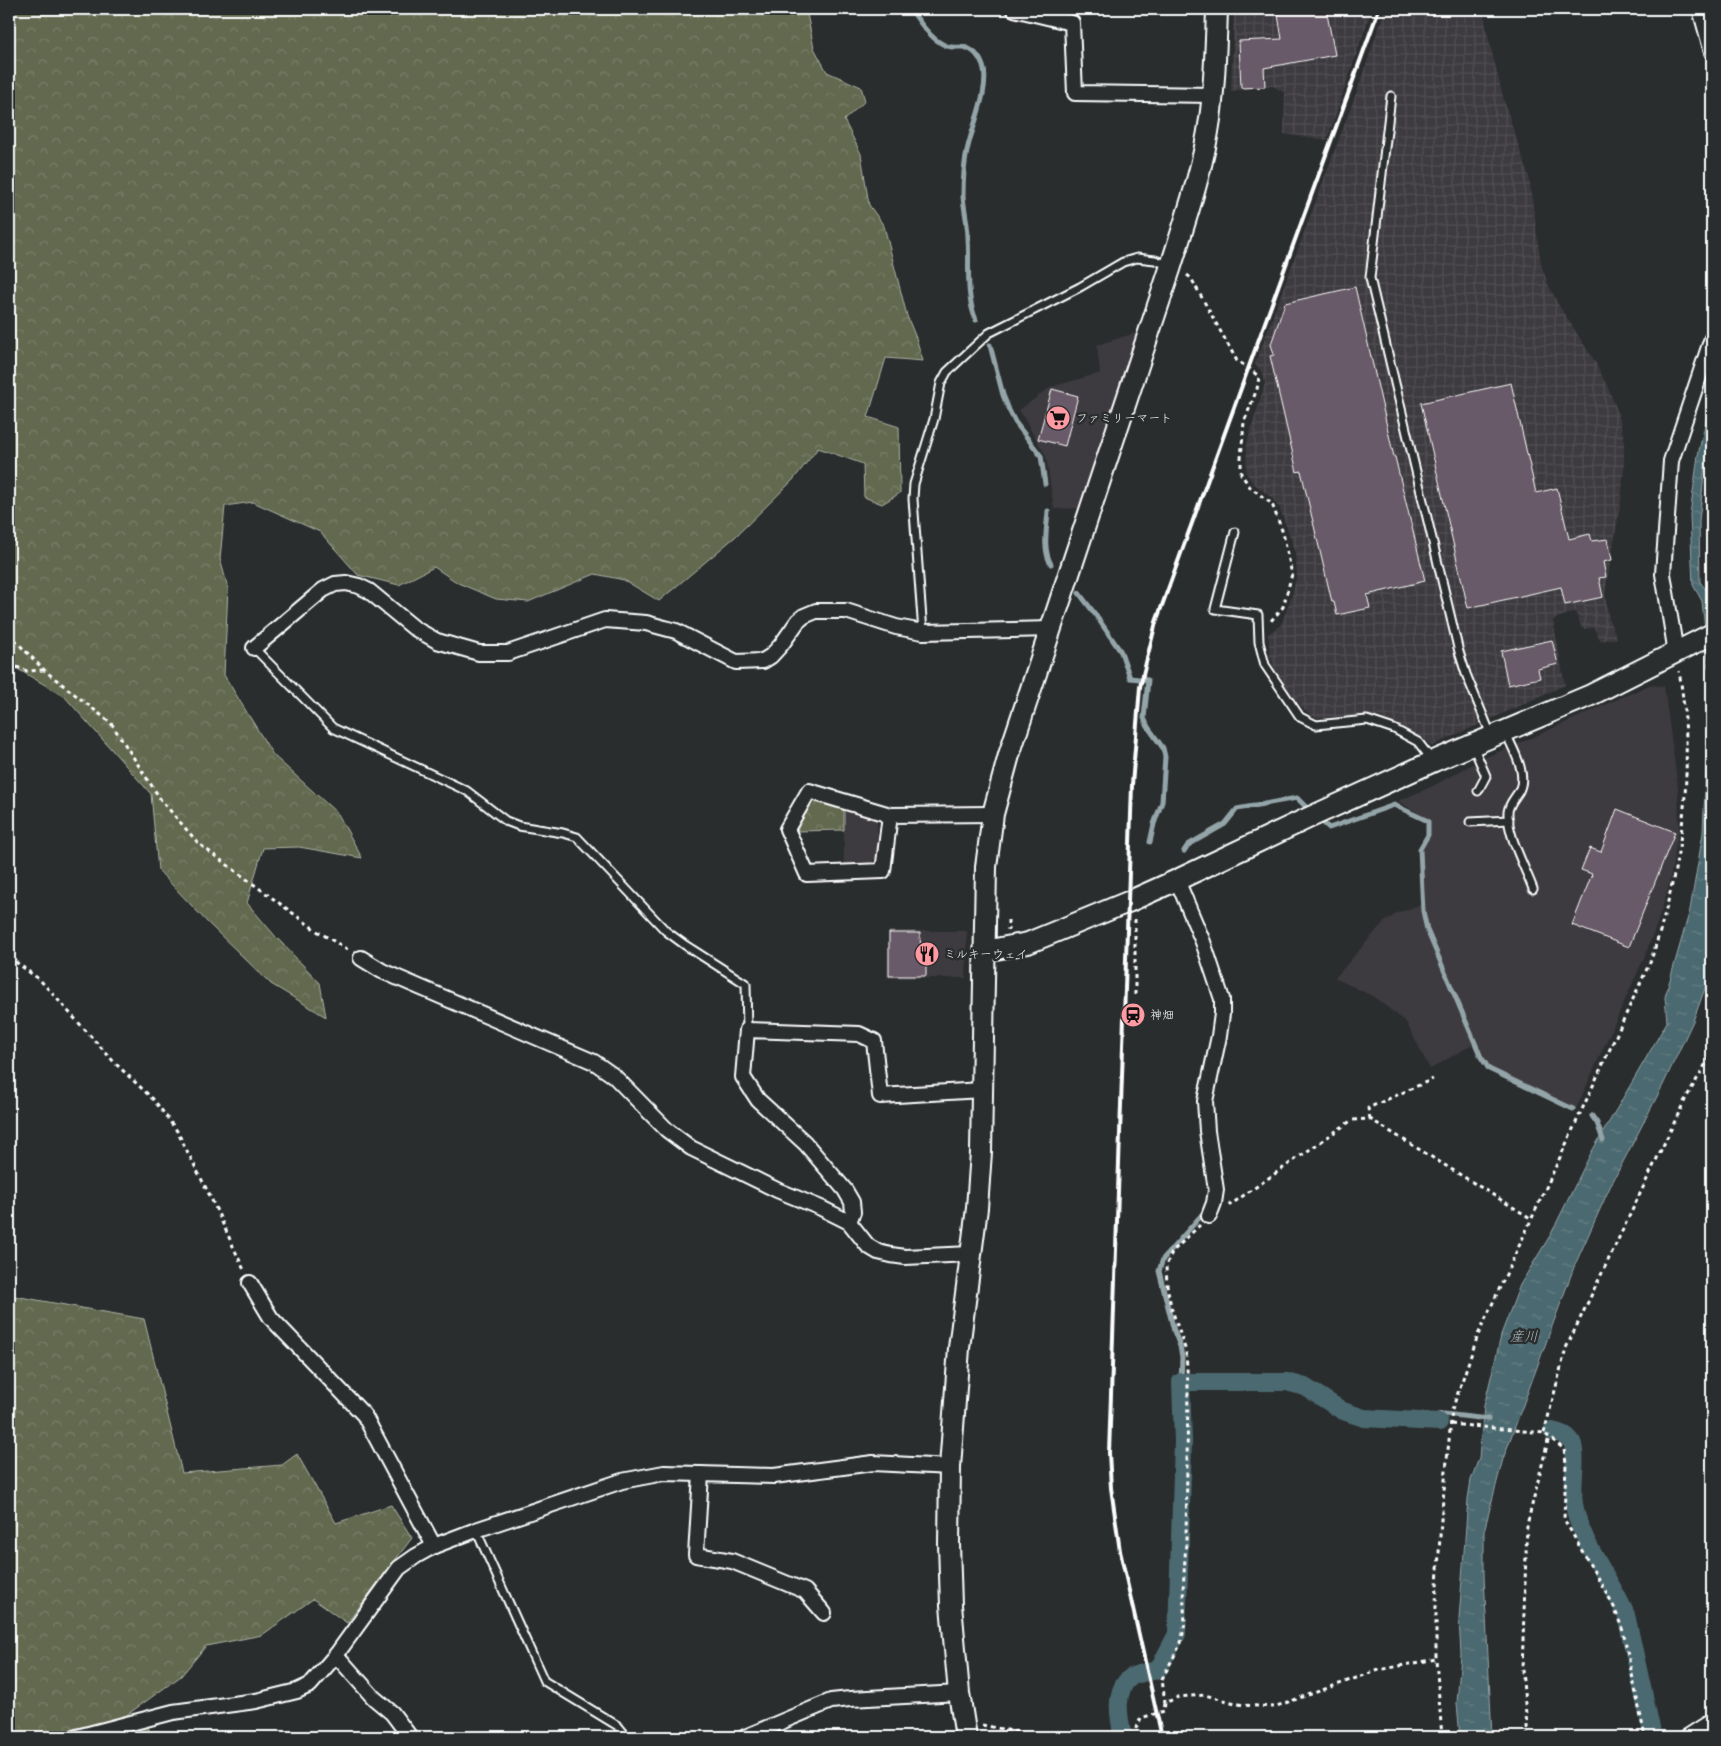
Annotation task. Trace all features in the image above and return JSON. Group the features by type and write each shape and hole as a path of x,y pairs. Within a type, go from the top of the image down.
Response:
{"street":[{"path":"1014,9 1072,23 1075,93 1213,95"},
{"path":"965,1729 951,1605 949,1544 950,1467 959,1348 977,1208 981,1152 986,867 1001,782 1172,266 1192,198 1210,120 1217,9"},
{"path":"1700,9 1712,52"},
{"path":"1680,651 1663,574 1671,461 1712,338"},
{"path":"254,648 323,590 335,584 346,583 369,591 414,628 437,641 479,653 508,652 605,620 646,623 676,631 736,662 763,661 782,645 798,621 816,611 846,611 896,627 923,632 1051,629"},
{"path":"985,952 1009,948 1045,937 1177,880 1434,761 1592,696 1712,634"},
{"path":"890,816 883,871 807,874 788,829 808,791 890,816 994,814"},
{"path":"1177,880 1203,942 1222,999 1219,1036 1205,1102 1207,1131 1216,1190 1209,1216"},
{"path":"361,958 382,971 594,1062 614,1076 667,1130 691,1148 777,1190 849,1222 868,1246 891,1256 971,1254"},
{"path":"849,1222 853,1212 852,1202 845,1190 805,1144 758,1100 742,1077 747,1030 859,1034 874,1041 880,1096 982,1090"},
{"path":"250,1284 271,1318 364,1415 434,1546"},
{"path":"77,1737 172,1712 256,1701 298,1691 310,1685 336,1655 399,1568 434,1546 622,1481 664,1473 774,1476 873,1463 950,1467"},
{"path":"701,1474 696,1556 732,1561 804,1592 824,1613"},
{"path":"336,1655 374,1698 392,1713 410,1737"},
{"path":"745,1737 831,1701 960,1693"},
{"path":"1687,1737 1712,1721"}],"lane":[{"path":"1391,96 1370,278 1459,652 1466,674 1499,735 1521,770 1522,782 1509,807 1509,820 1512,836 1533,889"},
{"path":"923,632 913,498 914,484 934,419 940,383 947,372 989,333 1080,287 1122,262 1137,258 1155,260 1172,266"},
{"path":"1236,532 1215,609 1258,615 1259,642 1265,666 1300,717 1316,725 1367,720 1394,729 1418,742 1434,761"},
{"path":"254,648 333,728 468,791 506,821 520,826 576,837 666,931 746,984 747,1030"},
{"path":"1472,746 1486,776 1478,791"},
{"path":"1470,822 1509,820"},
{"path":"476,1530 544,1681 618,1726 627,1737"}],"path":[{"path":"1172,266 1191,278 1237,362 1249,368 1259,377 1257,389 1244,422 1241,474 1250,488 1272,504 1283,533 1292,574 1283,607 1258,633"},
{"path":"9,634 44,670 111,723 161,800 199,844 317,931 361,958"},
{"path":"1442,1737 1436,1659 1436,1602 1441,1520 1452,1410 1478,1335 1651,960 1663,926 1679,857 1684,808 1687,733 1680,651"},
{"path":"9,664 27,671 44,670"},
{"path":"1135,915 1135,995"},
{"path":"9,957 40,980 115,1063 154,1100 177,1131 210,1196 250,1284"},
{"path":"1544,1433 1566,1348 1685,1100 1712,1053"},
{"path":"1370,1119 1368,1108 1433,1079"},
{"path":"1225,1198 1230,1205 1352,1120 1370,1119 1532,1219"},
{"path":"1124,1737 1132,1736 1141,1718 1164,1711 1162,1679 1181,1643 1185,1623 1183,1590 1186,1542 1188,1375 1186,1351 1171,1307 1166,1266 1172,1252 1209,1216"},
{"path":"1451,1424 1544,1433 1564,1449 1566,1463 1564,1519 1614,1607 1623,1631 1645,1737"},
{"path":"1528,1737 1522,1670 1527,1525 1549,1437"},
{"path":"1165,1703 1178,1697 1205,1695 1243,1704 1274,1707 1379,1670 1436,1659"},
{"path":"965,1729 1041,1737"}],"shaded area":[{"path":"1234,9 1372,9 1327,140 1284,134 1285,93 1273,86 1231,91"},
{"path":"1385,9 1483,9 1504,101 1529,177 1541,264 1558,304 1594,360 1608,388 1618,412 1624,439 1621,501 1605,593 1609,620 1617,638 1601,641 1594,628 1582,629 1575,611 1553,620 1565,685 1432,746 1395,723 1378,717 1318,718 1303,708 1281,683 1270,657 1268,634 1281,625 1292,595 1297,575 1295,550 1280,509 1272,498 1253,483 1246,473 1247,443 1265,383 1263,373 1255,364 1361,80"},
{"path":"1142,331 1084,508 1054,509 1046,456 1019,410 1051,387 1100,373 1097,345"},
{"path":"1649,685 1664,686 1678,788 1679,829 1668,889 1657,924 1644,958 1576,1109 1495,1070 1488,1065 1477,1042 1430,1069 1406,1022 1374,997 1335,978 1383,923 1397,913 1425,903 1423,849 1430,837 1429,820 1398,801 1431,787 1486,757"},
{"path":"844,808 877,820 878,855 871,864 844,866"},
{"name":"ミルキーウェイ","path":"888,931 967,931 966,978 887,978"}],"green space":[{"path":"9,9 806,9 814,48 827,72 861,87 865,101 844,120 861,154 869,205 884,226 907,316 923,361 886,358 868,417 899,427 900,493 882,504 864,497 863,464 818,448 793,480 735,537 659,601 624,580 595,574 528,602 496,599 458,583 434,567 399,585 358,575 320,532 253,502 225,506 220,559 228,588 224,675 273,755 338,814 362,858 299,847 263,848 247,903 320,983 326,1017 271,984 208,923 158,870 151,794 64,696 9,664"},
{"path":"818,799 844,808 844,830 797,831 807,803"},
{"path":"9,1295 144,1319 182,1473 282,1465 297,1454 336,1523 391,1505 412,1538 347,1623 313,1599 262,1635 206,1646 181,1676 124,1717 39,1737 9,1737"},
{"path":"147,1725 152,1737 92,1737"}],"water":[{"name":"産川","path":"1712,394 1712,431 1706,457 1699,521 1700,582 1712,597 1712,949 1710,975 1693,1021 1663,1085 1610,1187 1574,1267 1503,1459 1484,1531 1484,1576 1492,1737 1460,1737 1457,1703 1461,1655 1459,1619 1468,1499 1471,1480 1479,1458 1484,1406 1502,1332 1520,1285 1551,1234 1591,1153 1667,1022 1665,997 1690,910 1703,833 1710,677 1702,601 1693,585 1690,515 1698,455"}],"building":[{"path":"1277,9 1326,9 1335,55 1264,68 1265,87 1241,88 1239,41 1282,39"},
{"path":"1355,287 1425,581 1367,595 1370,608 1337,615 1334,602 1332,602 1301,471 1297,472 1270,356 1274,355 1271,344 1285,303"},
{"path":"1511,383 1536,493 1557,488 1569,539 1590,534 1592,541 1608,539 1612,560 1603,562 1606,577 1599,578 1603,597 1565,605 1561,587 1468,608 1421,403"},
{"name":"ファミリーマート","path":"1052,389 1078,396 1065,446 1038,439"},
{"path":"1552,640 1558,664 1538,669 1540,678 1508,685 1501,651"},
{"path":"1617,809 1675,832 1629,947 1572,925 1592,874 1581,870 1590,848 1601,852"},
{"path":"889,933 920,933 921,956 926,956 926,976 889,976"}],"waterway":[{"path":"911,9 931,36 941,44 949,47 962,47 973,51 980,59 985,75 983,96 967,151 963,191 968,233 970,300 976,320"},
{"path":"990,345 1003,395 1009,410 1015,422 1041,456 1045,484"},
{"path":"1048,511 1046,545 1051,564"},
{"path":"1079,593 1121,652 1130,678 1148,680 1144,718 1163,748 1165,757 1162,802 1150,842"},
{"path":"1184,851 1188,845 1225,824 1237,809 1297,798 1311,812"},
{"path":"1319,819 1329,828 1394,805 1428,821 1428,835 1420,849 1423,911 1427,930 1481,1057 1489,1069 1573,1109"},
{"path":"1592,1116 1597,1123 1603,1140"},
{"path":"1181,1382 1182,1357 1180,1346 1174,1331 1159,1271 1163,1259 1206,1210"},
{"path":"1123,1737 1119,1705 1125,1683 1131,1677 1158,1670 1177,1634 1183,1442 1181,1382 1287,1382 1305,1387 1343,1411 1364,1418 1439,1422"},
{"path":"1433,1421 1438,1415 1444,1414 1488,1419"},
{"path":"1552,1431 1566,1436 1572,1442 1574,1448 1573,1497 1577,1518 1589,1546 1626,1615 1653,1737"}],"railway":[{"path":"1162,1737 1120,1551 1111,1488 1109,1453 1132,785 1140,687 1156,622 1379,9"}],"place":[{"name":"ファミリーマート","path":"1058,418"},
{"name":"ミルキーウェイ","path":"927,954"},
{"name":"神畑","path":"1133,1015"}]}
